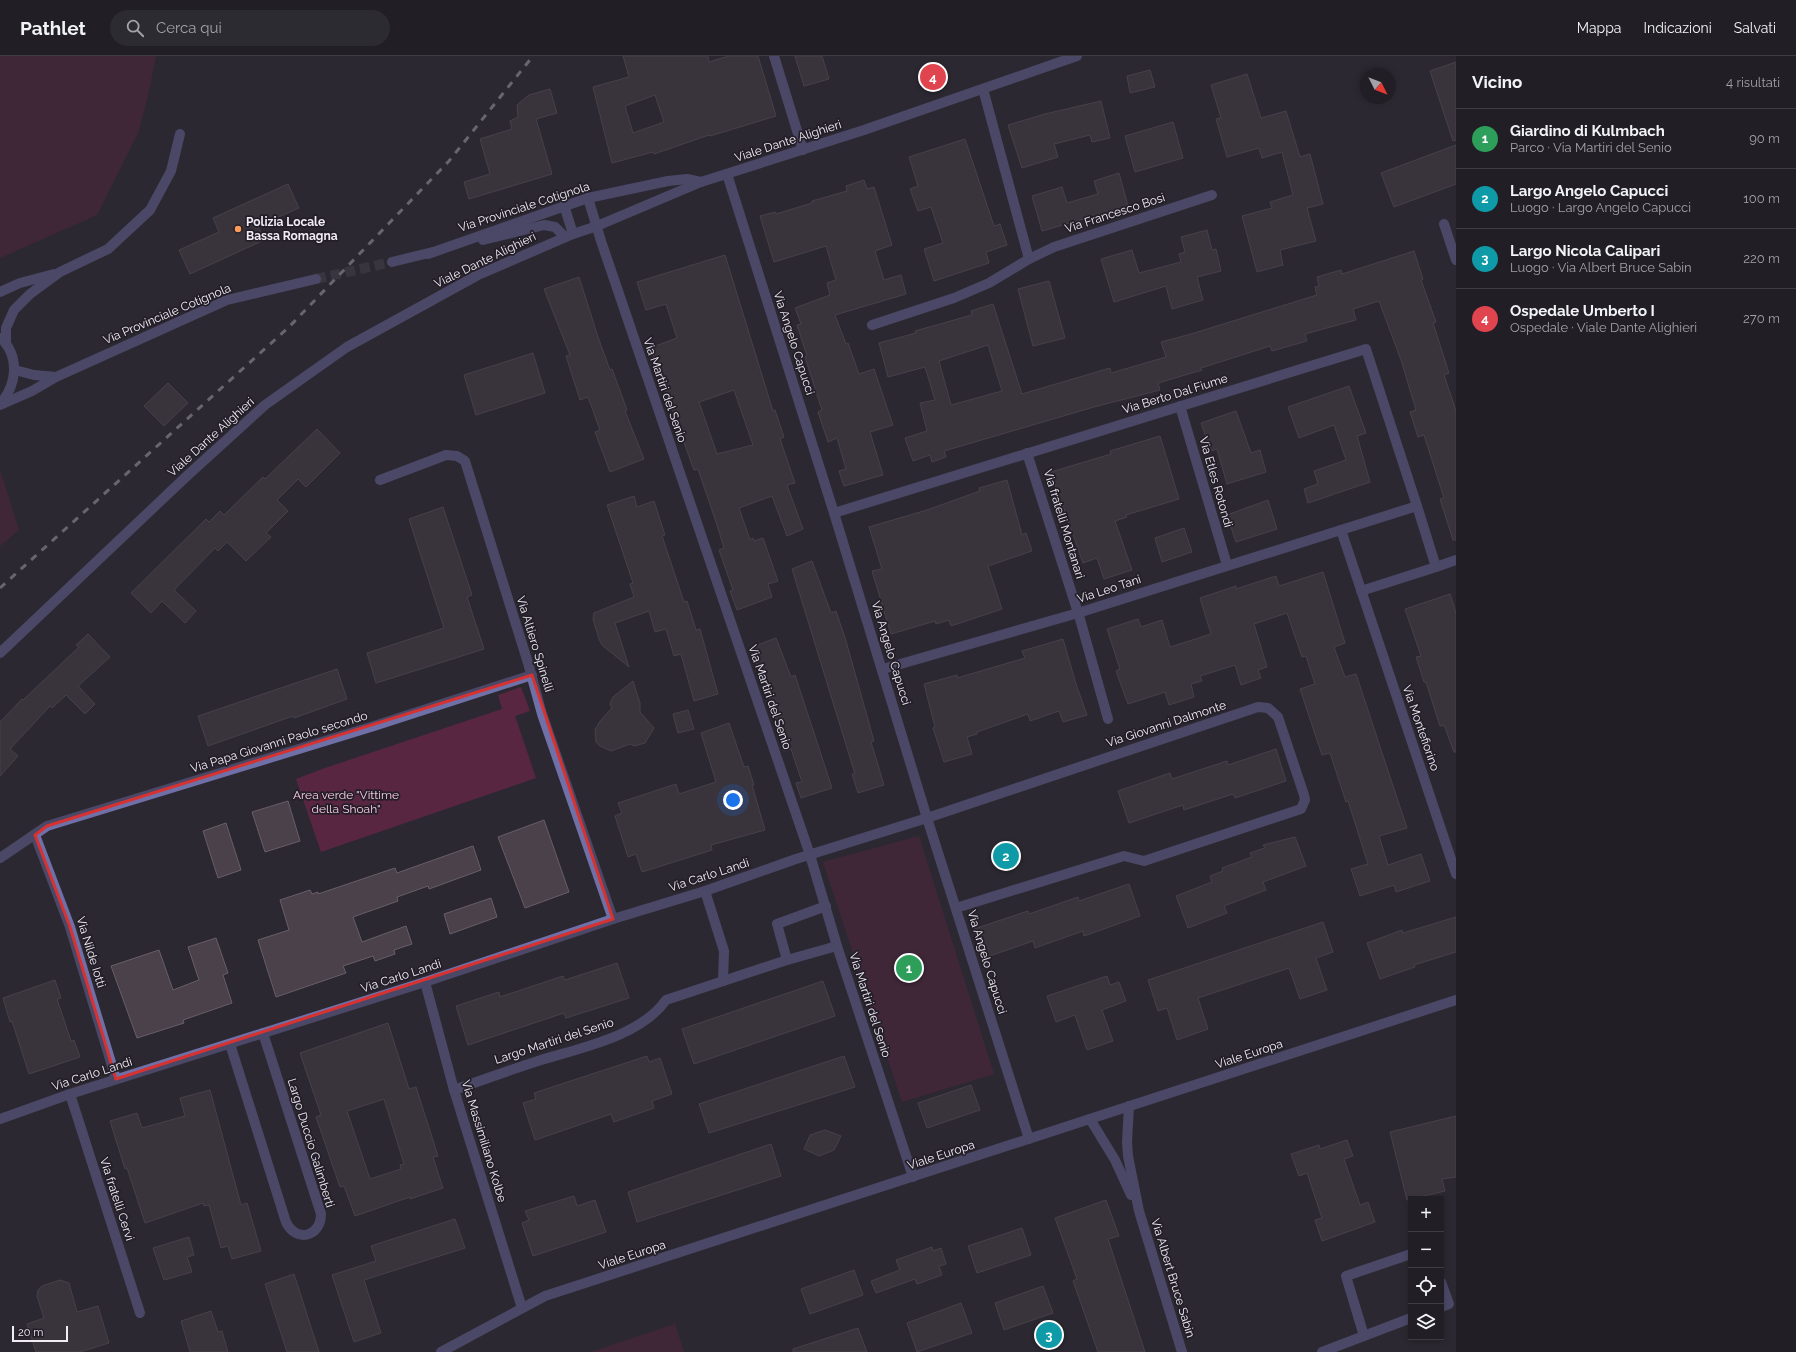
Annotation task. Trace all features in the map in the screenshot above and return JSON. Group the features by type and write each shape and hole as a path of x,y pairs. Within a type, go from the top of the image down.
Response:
{"street":[{"path":"774,56 803,150"},
{"name":"Viale Dante Alighieri","path":"0,653 265,405 347,347 478,275 569,235 597,226 701,182 803,150 1077,56"},
{"path":"983,89 1029,259"},
{"path":"0,292 20,283 60,272 108,249 150,210 171,171 180,134"},
{"name":"Via Angelo Capucci","path":"727,174 834,513 927,818 1029,1139"},
{"name":"Via Provinciale Cotignola","path":"428,254 564,205 588,198 674,180 687,179 701,182"},
{"name":"Via Francesco Bosi","path":"872,325 954,298 989,284 1029,259 1054,247 1212,195"},
{"name":"Via Martiri del Senio","path":"588,198 810,855 826,906 836,946 913,1177"},
{"path":"564,205 569,235"},
{"path":"1444,224 1456,260"},
{"name":"Via Provinciale Cotignola","path":"392,262 544,225 555,227 569,235"},
{"path":"3,339 14,310 30,294 60,272"},
{"name":"Via Provinciale Cotignola","path":"0,405 32,391 56,377 227,300 316,279"},
{"name":"Via Provinciale Cotignola","path":"0,405 10,390 15,370 14,360 3,339"},
{"name":"Via Berto Dal Fiume","path":"834,513 1366,349 1417,506"},
{"name":"Via Provinciale Cotignola","path":"15,370 34,375 56,377"},
{"name":"Via Etles Rotondi","path":"1180,406 1227,565"},
{"name":"Via fratelli Montanari","path":"1028,453 1078,612 1108,719"},
{"name":"Via Altiero Spinelli","path":"380,480 446,455 457,456 464,461 532,675 542,714 613,919"},
{"path":"1417,506 1436,567"},
{"name":"Via Leo Tani","path":"882,669 1078,612 1417,506"},
{"name":"Via Montefiorino","path":"1341,530 1456,874"},
{"path":"1361,591 1456,560"},
{"name":"Via Papa Giovanni Paolo secondo","path":"0,858 48,826 374,726 532,675"},
{"name":"Via Giovanni Dalmonte","path":"810,855 927,818 1258,707 1268,708 1278,717 1304,795 1304,805 1296,811 1144,861 1124,856 956,908"},
{"name":"Via Nilde Iotti","path":"35,835 70,927 116,1079"},
{"name":"Via Carlo Landi","path":"0,1119 116,1079 425,982 613,919 705,891 810,855"},
{"path":"705,891 724,951 723,982"},
{"path":"787,960 777,924 826,906"},
{"name":"Largo Martiri del Senio","path":"454,1090 483,1078 606,1040 639,1025 659,1010 666,1000 787,960 836,946"},
{"name":"Via Massimiliano Kolbe","path":"425,982 454,1090 522,1308"},
{"name":"Viale Europa","path":"441,1352 545,1296 1456,1000"},
{"name":"Largo Duccio Galimberti","path":"230,1044 286,1222 293,1232 298,1234 310,1233 319,1225 321,1214 263,1033"},
{"name":"Via fratelli Cervi","path":"70,1094 140,1313"},
{"name":"Via Albert Bruce Sabin","path":"1129,1106 1127,1142 1128,1156 1139,1211 1182,1352"},
{"name":"Via Albert Bruce Sabin","path":"1090,1119 1116,1160 1139,1211"},
{"path":"1364,1336 1346,1276 1408,1255"},
{"path":"1322,1352 1408,1319"}],"highlighted area":[{"path":"532,675 613,919 116,1079 70,927 35,835 47,826"}],"green space":[{"path":"0,56 156,56 148,96 138,133 97,215 0,258"},
{"path":"0,470 19,530 0,546"},
{"name":"Area verde \"Vittime della Shoah\"","path":"521,687 530,711 515,716 536,778 321,852 296,779 502,709 498,695"},
{"path":"919,836 994,1074 902,1102 823,862"},
{"path":"675,1324 684,1352 591,1352"}],"building":[{"path":"623,56 708,56 709,62 729,56 758,56 776,116 710,136 709,135 654,154 653,152 612,163 593,87 629,77","holes":["655,95 664,122 633,133 625,106"]},
{"path":"795,56 822,56 829,79 804,86"},
{"path":"1456,62 1456,140 1453,141 1430,71"},
{"path":"1150,70 1155,87 1130,93 1127,76"},
{"path":"1247,74 1261,118 1286,111 1300,157 1310,154 1323,204 1307,208 1316,241 1280,250 1283,265 1257,272 1242,216 1272,208 1270,202 1293,195 1282,152 1262,158 1259,148 1227,157 1216,119 1221,118 1211,85"},
{"path":"550,89 557,113 536,119 552,174 469,199 464,182 490,174 480,139 512,129 510,121 518,117 517,105 529,95"},
{"path":"1101,101 1110,138 1092,142 1090,135 1054,144 1058,157 1022,168 1008,125 1045,114"},
{"path":"1173,122 1183,158 1135,172 1125,136"},
{"path":"965,139 994,226 1000,224 1007,245 986,252 989,263 934,281 924,249 943,243 931,207 918,211 910,189 918,186 909,157"},
{"path":"1456,145 1456,184 1394,207 1381,173"},
{"path":"1119,173 1128,206 1042,231 1032,196 1062,187 1067,203 1098,194 1094,181"},
{"path":"864,180 867,189 874,187 892,245 875,251 884,280 901,275 906,294 835,315 846,344 848,343 859,374 874,369 893,425 870,432 883,475 844,486 839,471 846,469 837,438 828,442 818,412 822,410 805,357 807,356 797,325 801,324 795,308 830,295 827,283 836,280 826,246 774,262 760,216 775,212 776,214 812,203 812,201 847,191 846,186"},
{"name":"Polizia Locale Bassa Romagna","path":"288,184 299,208 258,226 264,240 190,274 179,250 219,232 213,218"},
{"path":"1207,230 1212,250 1216,249 1221,271 1197,277 1203,300 1172,309 1166,286 1114,302 1101,259 1132,250 1139,273 1181,262 1179,254 1185,252 1181,237"},
{"path":"1414,251 1423,279 1421,280 1436,322 1433,323 1449,373 1444,375 1456,411 1456,540 1453,540 1440,499 1444,498 1424,435 1418,437 1410,412 1416,410 1401,360 1379,301 1353,309 1356,320 1305,334 1307,341 1272,351 1270,346 1201,368 1202,370 1158,383 1160,390 1094,407 944,451 946,457 932,462 930,455 913,461 905,438 927,431 920,403 935,400 925,367 888,377 879,343 972,315 971,311 993,304 1022,394 1110,368 1111,373 1166,357 1161,342 1317,295 1315,287 1319,286 1317,277 1341,270 1342,274","holes":["988,345 1002,391 951,405 939,361"]},
{"path":"725,255 773,411 775,410 784,437 780,439 795,483 787,485 803,529 787,536 772,496 739,508 750,540 753,538 754,541 763,538 778,581 768,584 772,597 737,610 730,591 733,590 719,550 724,548 718,528 698,469 694,470 650,348 677,338 666,304 646,310 637,282","holes":["734,390 753,445 717,454 699,402"]},
{"path":"579,277 598,337 610,370 612,369 627,410 625,411 644,459 610,472 595,432 600,430 588,397 580,400 566,356 570,355 544,289"},
{"path":"1049,281 1065,338 1033,346 1018,289"},
{"path":"533,353 545,393 476,415 464,375"},
{"path":"168,383 188,403 164,426 144,406"},
{"path":"1349,386 1366,433 1357,436 1370,482 1308,503 1304,489 1318,484 1314,471 1346,460 1334,425 1299,438 1288,407"},
{"path":"1236,411 1251,453 1260,450 1266,472 1227,484 1217,449 1211,451 1201,423"},
{"path":"317,429 340,453 306,487 298,479 277,500 288,511 266,533 271,537 246,561 227,542 218,551 215,548 174,590 196,611 185,623 162,601 151,613 131,593 206,519 209,522 220,511 224,515 263,477 265,479"},
{"path":"1160,436 1179,499 1126,515 1127,517 1115,521 1132,570 1104,579 1097,558 1083,563 1051,472 1111,454 1110,451"},
{"path":"1007,480 1022,535 1026,533 1032,551 988,566 1002,609 951,626 949,620 936,624 935,621 891,634 872,571 882,569 869,527 927,510 980,491 979,488"},
{"path":"634,496 637,507 654,501 665,535 662,536 684,602 687,601 696,630 700,629 718,694 694,701 681,654 674,656 666,629 655,632 649,611 615,623 629,667 602,645 599,639 593,619 594,613 634,597 630,584 633,583 607,505"},
{"path":"1268,500 1277,529 1236,542 1227,515"},
{"path":"443,507 472,595 467,597 484,649 376,683 367,653 444,628 409,519"},
{"path":"1184,528 1192,552 1162,562 1155,538"},
{"path":"812,561 831,613 836,611 846,641 874,741 871,742 884,785 858,793 852,774 855,774 792,569"},
{"path":"1323,572 1345,643 1334,647 1345,677 1356,674 1407,828 1379,836 1388,865 1421,854 1430,881 1396,892 1394,885 1360,896 1351,869 1368,864 1348,801 1346,802 1330,753 1322,755 1300,689 1315,684 1306,656 1302,657 1287,613 1254,624 1267,667 1258,670 1261,678 1241,685 1235,665 1200,676 1202,681 1191,684 1194,697 1169,705 1165,692 1128,704 1116,671 1120,669 1107,629 1138,619 1141,627 1162,620 1170,647 1211,634 1200,598 1236,586 1236,589 1276,576 1279,586"},
{"path":"1450,594 1456,613 1456,752 1454,752 1444,725 1440,726 1426,682 1424,682 1416,657 1421,656 1405,609"},
{"path":"88,634 110,657 78,686 95,704 85,714 66,695 52,708 50,706 10,749 18,756 0,776 0,722 22,699 23,700 79,647 76,645"},
{"path":"776,638 791,677 795,675 832,788 801,798 796,783 802,782 791,749 784,751 777,727 778,726 760,670 750,648"},
{"path":"1063,639 1087,715 1063,722 1059,711 1030,721 1028,714 967,737 972,754 944,762 933,728 935,727 924,684 957,675 957,678 1025,658 1022,651"},
{"path":"337,669 347,699 208,746 198,716"},
{"path":"633,681 640,703 640,712 654,728 645,743 634,746 630,744 611,751 600,746 596,742 595,730 600,721 612,708 610,704 613,697"},
{"path":"688,710 694,729 678,733 673,714"},
{"path":"729,723 744,767 748,766 765,830 711,845 712,850 642,872 636,854 628,857 615,816 622,813 618,803 676,784 679,794 716,782 701,733"},
{"path":"1276,749 1286,781 1235,798 1233,794 1184,810 1183,805 1129,823 1118,791 1170,773 1172,779 1227,761 1228,765"},
{"path":"288,801 300,841 265,852 252,812"},
{"path":"544,820 569,892 525,908 498,837"},
{"path":"226,823 241,870 218,878 203,831"},
{"path":"1295,837 1306,866 1263,882 1266,890 1224,906 1227,913 1188,928 1176,896 1212,882 1210,876 1223,871 1222,868 1252,857 1250,853 1265,848 1263,845"},
{"path":"473,846 481,870 429,889 428,886 397,897 398,901 353,917 362,942 406,926 412,944 394,950 395,954 375,961 373,956 343,966 346,973 276,997 258,940 289,930 280,900 310,890 312,894 318,892 318,894 395,868 397,873"},
{"path":"1129,884 1140,916 1084,936 1083,931 1035,948 1033,941 984,958 974,929 1028,911 1029,914 1078,897 1079,901"},
{"path":"491,898 497,917 450,934 444,914"},
{"path":"1456,917 1456,952 1414,965 1415,967 1380,979 1367,943 1402,930 1403,933"},
{"path":"1323,922 1333,952 1316,958 1327,990 1300,999 1289,968 1198,998 1208,1029 1177,1040 1167,1008 1158,1011 1148,980"},
{"path":"216,938 228,973 223,975 232,1003 183,1020 184,1023 137,1038 111,966 159,950 173,990 199,980 188,947"},
{"path":"617,963 629,998 566,1018 564,1013 468,1045 456,1006 499,992 500,997 563,976 565,980"},
{"path":"1107,976 1110,985 1119,982 1126,1001 1102,1010 1113,1041 1087,1050 1075,1015 1056,1022 1047,996"},
{"path":"55,980 61,998 57,999 71,1041 74,1040 80,1057 29,1074 3,998"},
{"path":"823,981 835,1016 694,1064 682,1029"},
{"path":"388,1023 409,1089 416,1087 438,1156 433,1157 443,1188 410,1199 410,1197 355,1216 344,1186 340,1187 316,1117 321,1115 300,1053","holes":["384,1099 404,1164 400,1165 401,1169 370,1179 347,1111"]},
{"path":"647,1056 649,1062 660,1058 672,1094 652,1101 654,1108 614,1122 611,1114 535,1140 523,1103 536,1099 534,1093"},
{"path":"844,1056 855,1087 709,1133 699,1104"},
{"path":"971,1085 980,1110 927,1128 918,1103"},
{"path":"210,1090 241,1205 247,1203 261,1251 232,1259 228,1246 221,1248 209,1205 204,1206 203,1203 145,1223 127,1168 125,1169 110,1121 137,1113 142,1128 185,1116 180,1098"},
{"path":"1456,1116 1456,1177 1442,1179 1445,1191 1424,1196 1408,1196 1407,1200 1390,1132"},
{"path":"825,1130 841,1136 834,1150 819,1156 804,1149 810,1135"},
{"path":"1347,1140 1353,1156 1344,1159 1360,1205 1368,1202 1375,1222 1322,1241 1315,1220 1322,1218 1307,1173 1299,1176 1291,1154 1319,1145 1320,1149"},
{"path":"771,1144 781,1176 637,1222 628,1192"},
{"path":"574,1196 577,1206 595,1200 606,1232 533,1256 522,1223 529,1220 525,1211"},
{"path":"1106,1200 1119,1236 1108,1239 1145,1352 1098,1352 1073,1281 1077,1279 1055,1218"},
{"path":"455,1219 465,1248 364,1280 381,1333 354,1342 332,1275 376,1261 371,1246"},
{"path":"1022,1228 1031,1255 977,1273 968,1246"},
{"path":"189,1237 194,1255 187,1257 192,1272 164,1280 153,1248"},
{"path":"932,1247 933,1251 941,1248 946,1264 939,1266 942,1275 917,1284 915,1279 876,1293 871,1281 900,1270 896,1260"},
{"path":"854,1270 863,1295 810,1314 801,1289"},
{"path":"294,1274 319,1352 287,1352 265,1284"},
{"path":"60,1280 69,1283 77,1312 98,1306 109,1343 80,1352 36,1352 27,1324 44,1318 37,1296 38,1290 42,1286"},
{"path":"1043,1286 1053,1313 1004,1330 995,1303"},
{"path":"961,1303 972,1333 917,1352 907,1323"},
{"path":"211,1311 218,1332 222,1331 228,1352 190,1352 181,1321"},
{"path":"858,1328 867,1352 793,1352 793,1349"}],"tunnel":[{"path":"316,279 392,262"}],"railway":[{"path":"0,588 289,327 449,161 533,56"}],"place":[{"name":"Ospedale Umberto I","path":"933,77"},
{"name":"Polizia Locale Bassa Romagna","path":"238,229"},
{"name":"Largo Angelo Capucci","path":"1006,856"},
{"name":"Giardino di Kulmbach","path":"909,968"},
{"name":"Largo Nicola Calipari","path":"1049,1335"}]}
